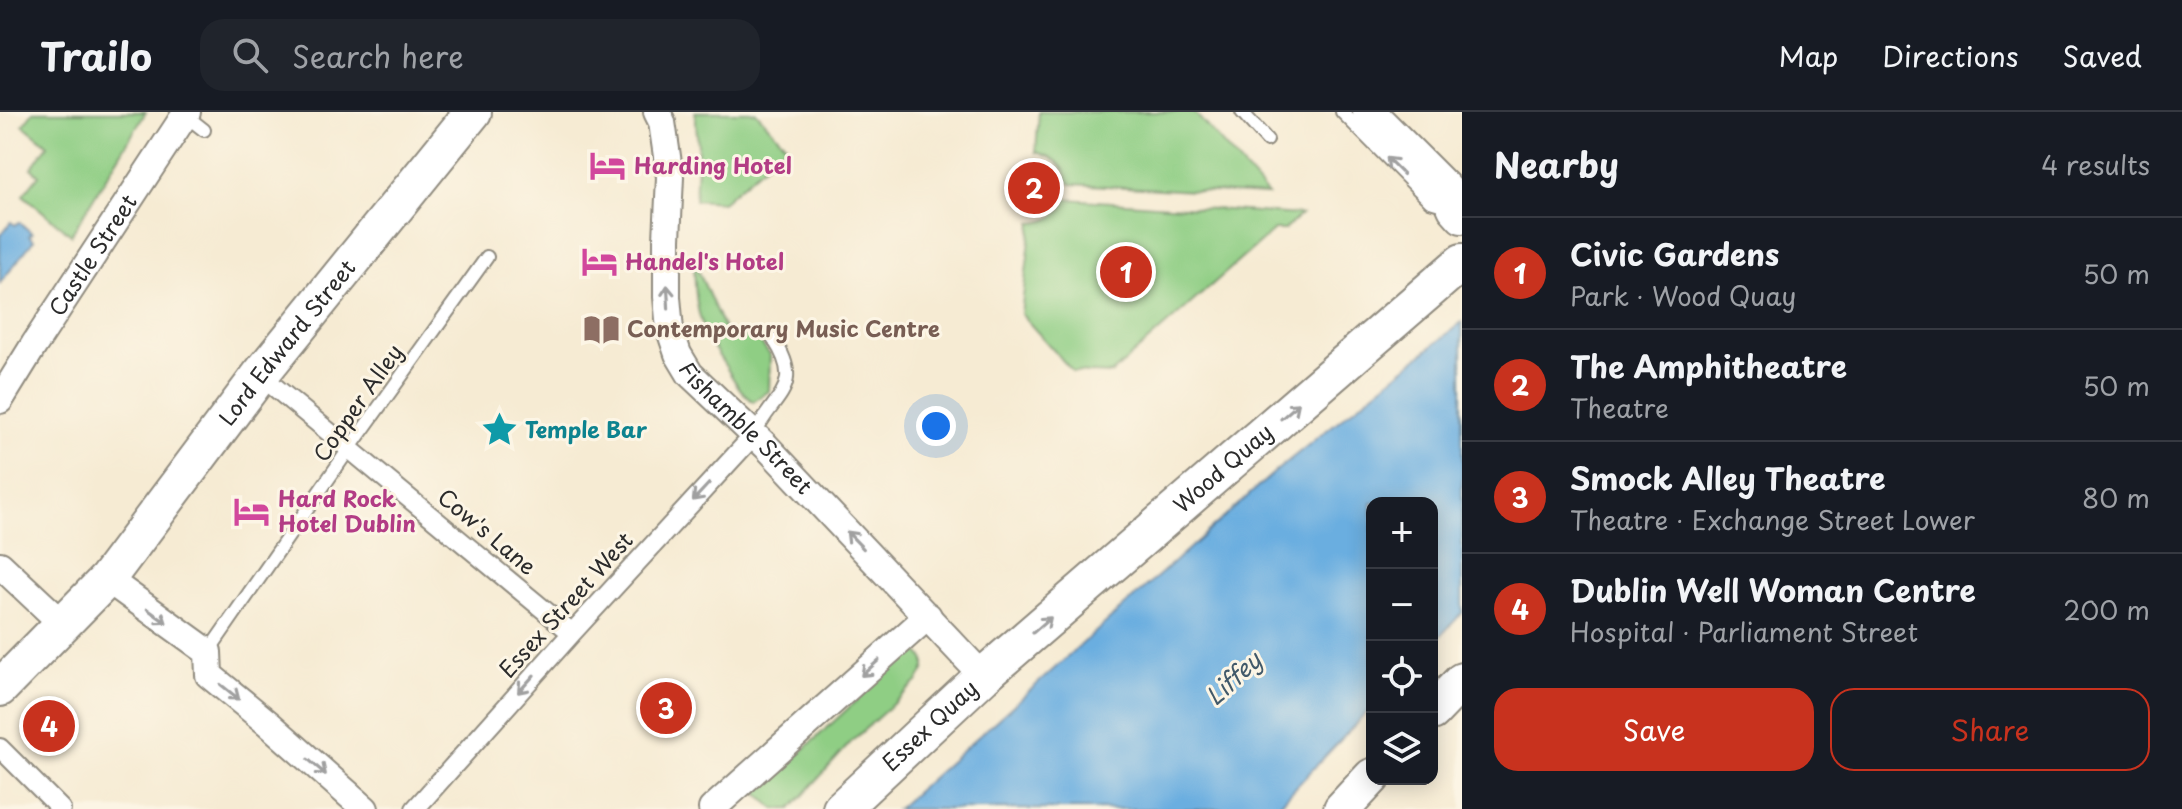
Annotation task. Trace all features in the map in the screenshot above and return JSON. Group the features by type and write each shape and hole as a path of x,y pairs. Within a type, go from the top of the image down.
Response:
{"main road":[{"name":"Lord Edward Street","path":"0,688 107,579 260,375 473,112"},
{"name":"Wood Quay","path":"983,676 1462,262"},
{"name":"Essex Quay","path":"841,809 983,676"},
{"path":"1438,706 1462,681"},
{"path":"1342,809 1366,783"}],"street":[{"name":"Fishamble Street","path":"657,112 662,122 670,177 667,254 670,330 678,354 690,374 754,435 983,676"},
{"path":"1369,112 1446,189 1458,212"},
{"name":"Castle Street","path":"0,400 34,345 192,119"},
{"name":"Cow's Lane","path":"260,375 572,633"},
{"name":"Essex Street West","path":"415,809 754,435"},
{"path":"0,565 63,624"},
{"path":"107,579 208,652 209,675 365,809"},
{"path":"712,809 928,616"},
{"path":"0,748 61,809"}],"lane":[{"path":"1242,112 1267,140"},
{"path":"1342,112 1430,201 1458,212"},
{"name":"Copper Alley","path":"208,652 487,257"},
{"path":"754,435 762,419 781,397 788,378 785,356 774,340"}],"green space":[{"path":"33,112 146,112 71,235 23,195 39,175 31,168 48,145 23,125"},
{"path":"695,112 756,112 787,146 722,202 695,200 698,146"},
{"path":"1039,112 1194,112 1268,195 1071,184 1057,162 1036,152"},
{"path":"1067,199 1301,215 1284,230 1274,230 1111,374 1073,372 1021,314 1032,223 1054,217"},
{"path":"694,261 727,336 756,337 770,355 769,391 753,402 735,381 704,328 695,292"},
{"path":"914,647 925,660 925,668 918,681 852,741 791,809 775,809 757,793"}],"water":[{"path":"11,222 15,225 19,222 32,233 29,236 34,240 0,283 0,236"},
{"name":"Liffey","path":"1462,322 1462,613 1438,639 1438,497 1366,497 1366,713 1275,809 897,809 1277,470"}],"place":[{"name":"Harding Hotel","path":"608,166"},
{"name":"The Amphitheatre","path":"1034,188"},
{"name":"Handel's Hotel","path":"599,262"},
{"name":"Civic Gardens","path":"1126,272"},
{"name":"Contemporary Music Centre","path":"601,329"},
{"name":"Temple Bar","path":"499,430"},
{"name":"Hard Rock Hotel Dublin","path":"252,512"},
{"name":"Smock Alley Theatre","path":"666,708"},
{"name":"Dublin Well Woman Centre","path":"49,726"}]}
